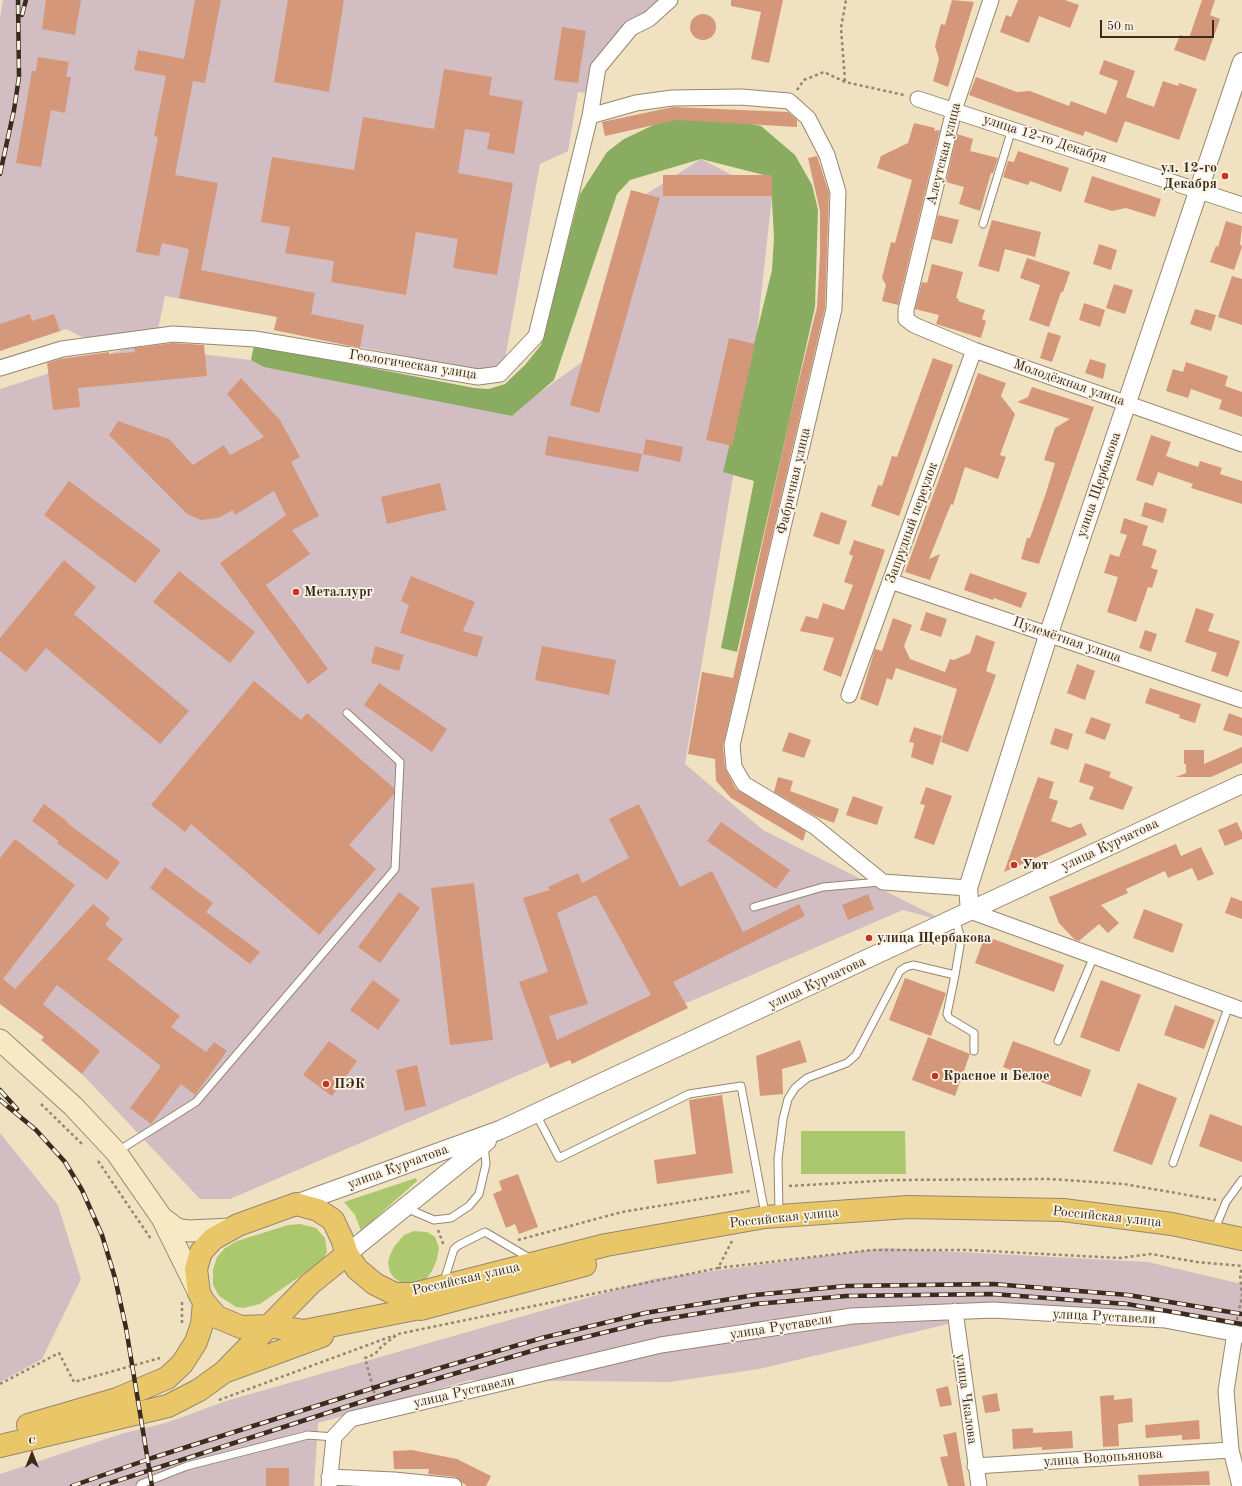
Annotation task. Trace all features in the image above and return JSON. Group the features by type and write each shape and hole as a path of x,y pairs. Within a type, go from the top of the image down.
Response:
{"main road":[{"path":"0,1040 73,1106 116,1152 162,1218 195,1298 202,1324 196,1342 182,1364 167,1378 119,1409 0,1446"},
{"path":"0,1433 119,1409 168,1406 199,1390 224,1372 310,1284 346,1254 342,1239 333,1220 318,1210 296,1204 231,1229 213,1239 201,1252 196,1269 195,1298"},
{"name":"Российская улица","path":"439,1296 536,1262 606,1245 772,1216 908,1207 1063,1210 1172,1224 1242,1238"},
{"path":"162,1218 177,1229 189,1231 231,1229"},
{"name":"Российская улица","path":"346,1254 357,1269 375,1284 395,1294 439,1296 609,1259 767,1230 908,1221 1062,1224 1170,1238 1242,1252"},
{"path":"195,1298 217,1317 241,1326 268,1326 304,1331 439,1296"},
{"path":"224,1372 307,1341 439,1296"}],"street":[{"name":"Геологическая улица","path":"0,368 62,349 173,334 255,339 478,377 500,374 536,336 590,116 598,68 631,28 649,19 670,0"},
{"name":"Алеутская улица","path":"906,310 954,110 991,0"},
{"name":"улица Щербакова","path":"962,915 968,888 1049,633 1242,62"},
{"path":"590,116 636,104 672,98 741,97 789,101"},
{"name":"улица 12-го Декабря","path":"918,99 1012,128 1242,205"},
{"name":"Фабричная улица","path":"789,101 808,118 827,155 838,192 834,309 732,745 734,766 744,784 814,826 882,882"},
{"name":"Молодёжная улица","path":"906,310 906,319 914,325 974,350 1242,444"},
{"name":"Запрудный переулок","path":"849,695 974,350"},
{"name":"Пулемётная улица","path":"890,581 1049,633 1242,700"},
{"name":"улица Курчатова","path":"296,1204 500,1130 1242,784"},
{"path":"882,882 968,888"},
{"path":"962,915 1094,956 1235,1008"},
{"name":"улица Курчатова","path":"346,1254 500,1130"},
{"name":"улица Руставели","path":"334,1437 351,1419 661,1345 852,1316 993,1310 1165,1320 1239,1334"},
{"name":"улица Чкалова","path":"955,1311 975,1466 979,1486"},
{"path":"1239,1334 1226,1391 1231,1450 1240,1486"},
{"path":"334,1437 329,1482 394,1480 454,1486"},
{"name":"улица Водопьянова","path":"975,1466 1231,1450"}],"lane":[{"path":"982,224 1012,128"},
{"path":"116,1152 196,1102 395,869 400,762 347,713"},
{"path":"754,907 823,887 882,882"},
{"path":"962,915 960,946 947,1014 949,1018 974,1034 974,1052"},
{"path":"1058,1041 1094,956"},
{"path":"772,1216 782,1119 788,1099 795,1088 807,1078 847,1063 856,1055 900,971 913,965 955,975"},
{"path":"1173,1163 1235,1008"},
{"path":"536,1114 559,1158 689,1094 741,1086 772,1216"},
{"path":"404,1207 434,1220 451,1218 469,1206 479,1194 486,1164 484,1143"},
{"path":"1213,1233 1226,1202 1242,1180"},
{"path":"439,1296 454,1249 485,1232 536,1262"},
{"path":"140,1486 141,1484 187,1466 308,1435 334,1437"}],"path":[{"path":"845,82 841,28 846,0"},
{"path":"789,101 804,80 824,72 845,82 918,99"},
{"path":"37,1099 85,1147"},
{"path":"96,1158 153,1242"},
{"path":"434,1220 450,1260"},
{"path":"718,1268 735,1236"},
{"path":"212,1402 276,1377 398,1334 718,1268 872,1250 969,1250 1119,1258 1151,1254 1197,1262 1242,1267 1240,1275 1242,1296 1239,1334"},
{"path":"181,1328 195,1298"},
{"path":"379,1413 365,1358 376,1354 382,1346 398,1334"},
{"path":"0,1384 59,1353 74,1382 152,1362 166,1355"}],"shaded area":[{"path":"3,0 671,0 633,34 587,93 578,92 568,151 540,164 505,359 498,368 486,372 274,330 277,317 165,296 158,329 112,339 82,337 66,329 0,351 0,17"},
{"path":"701,159 772,196 757,333 685,764 763,830 947,922 903,910 230,1199 200,1199 82,1074 0,978 0,389 134,346 251,360 512,416 535,396 582,362 626,207"},
{"path":"0,1133 58,1205 81,1279 42,1359 0,1382"},
{"path":"884,1248 1148,1262 1242,1284 1242,1339 1135,1313 978,1310 944,1325 759,1369 669,1382 470,1380 318,1423 314,1486 0,1486 0,1474 124,1433 166,1423 226,1401 653,1279"}],"green space":[{"path":"707,115 761,126 795,155 812,185 818,210 815,307 737,652 721,648 754,481 723,472 772,270 774,238 771,183 764,175 701,159 630,180 617,194 554,380 512,416 264,367 251,360 254,345 474,388 489,389 505,384 525,365 541,345 580,194 607,152 624,139 662,121"},
{"path":"801,1131 905,1131 906,1174 801,1174"},
{"path":"416,1178 417,1181 361,1231 355,1215 344,1202"},
{"path":"300,1224 316,1228 325,1238 327,1252 322,1261 260,1304 243,1308 236,1307 219,1296 213,1285 213,1270 217,1257 225,1248 237,1241 288,1225"},
{"path":"414,1231 427,1232 435,1237 439,1248 437,1259 432,1271 426,1279 419,1282 402,1283 394,1278 390,1272 388,1263 394,1247 404,1235"}],"building":[{"path":"46,0 81,0 75,35 42,29"},
{"path":"195,0 221,0 205,83 193,81 175,175 218,183 201,270 315,293 311,314 364,325 360,348 274,330 277,317 179,298 189,249 162,243 159,256 136,252 158,137 154,136 166,76 134,70 138,50 184,59"},
{"path":"288,0 344,0 329,92 274,82"},
{"path":"731,0 783,0 769,63 751,59 761,12 731,6"},
{"path":"952,0 974,2 948,87 933,81 939,59 935,46 941,24 945,25"},
{"path":"1018,0 1065,0 1079,5 1070,28 1039,16 1029,43 1000,32 1006,15 1011,17"},
{"path":"1202,0 1215,0 1210,15 1220,19 1205,61 1174,50 1180,35 1189,38"},
{"path":"703,14 712,18 716,27 712,36 703,40 694,36 690,27 694,18"},
{"path":"562,27 586,31 578,83 554,80"},
{"path":"38,57 69,62 66,77 71,77 65,113 51,110 41,167 16,163 32,71 36,71"},
{"path":"1104,60 1135,71 1126,97 1154,107 1163,81 1178,86 1179,83 1197,89 1179,140 1125,121 1117,143 1085,131 1083,136 969,95 976,77 1017,92 1030,91 1069,106 1071,101 1106,114 1118,81 1099,74"},
{"path":"444,69 492,77 489,95 523,101 514,154 487,149 490,133 465,129 458,173 513,183 497,275 453,268 458,239 416,232 406,295 331,282 334,261 285,253 290,227 261,222 272,157 354,170 363,117 434,129"},
{"path":"673,107 788,112 797,120 797,127 676,120 605,136 602,122"},
{"path":"914,123 935,128 934,131 940,130 898,305 882,301 886,285 882,278 891,242 895,243 912,180 877,168 881,156 908,143"},
{"path":"957,134 973,139 970,151 998,158 993,173 991,173 980,211 959,204 964,187 946,182"},
{"path":"1018,151 1069,168 1061,192 1030,181 1028,185 1003,177 1008,161 1014,162"},
{"path":"817,156 829,193 825,308 723,746 725,768 736,789 806,831 803,841 731,798 716,781 715,759 688,754 702,672 733,678 790,417 817,307 820,255 820,211 808,158"},
{"path":"663,175 772,175 772,196 663,196"},
{"path":"1092,176 1161,199 1155,217 1126,208 1112,211 1084,202"},
{"path":"631,190 660,198 599,413 570,405"},
{"path":"938,215 959,220 952,244 932,239"},
{"path":"992,220 1041,232 1035,257 1005,249 999,272 978,266"},
{"path":"1226,221 1242,226 1240,244 1242,247 1234,270 1210,262 1216,246 1218,247"},
{"path":"1099,244 1117,250 1111,270 1093,264"},
{"path":"1027,258 1070,272 1063,292 1061,292 1049,327 1029,320 1040,285 1020,278"},
{"path":"932,264 963,272 956,298 959,299 958,301 985,310 982,319 986,321 981,338 936,324 939,315 915,309 922,282 927,283"},
{"path":"1232,276 1242,279 1242,325 1218,317"},
{"path":"1114,284 1133,290 1125,314 1106,308"},
{"path":"1084,303 1105,310 1100,327 1079,320"},
{"path":"1195,309 1216,315 1211,331 1190,324"},
{"path":"30,314 32,321 54,314 60,331 0,351 0,324"},
{"path":"1048,332 1061,336 1052,362 1040,358"},
{"path":"729,338 755,344 732,446 706,440"},
{"path":"173,343 204,345 207,376 78,388 80,407 53,410 47,363 60,359 109,352 109,354 135,352 134,348"},
{"path":"933,358 953,365 899,516 871,506 878,485 882,486 892,456 897,457"},
{"path":"1090,359 1106,364 1103,379 1085,373"},
{"path":"1186,362 1228,376 1225,386 1242,392 1242,417 1219,409 1222,400 1191,389 1188,398 1166,391 1173,369 1183,372"},
{"path":"978,373 1006,383 1001,396 1015,414 1000,455 1006,457 998,479 965,467 953,505 951,504 929,559 940,554 930,580 905,572"},
{"path":"241,378 280,420 300,457 291,462 319,516 292,530 310,554 266,585 328,669 308,684 220,563 286,515 274,491 235,515 233,510 218,518 201,520 187,514 109,435 118,421 169,439 193,465 224,445 230,455 264,437 227,394"},
{"path":"1032,387 1094,407 1039,564 1021,559 1027,538 1030,538 1046,493 1055,463 1044,460 1055,428 1070,419 1017,402 1028,397"},
{"path":"1151,435 1171,442 1166,456 1198,467 1200,461 1222,468 1220,474 1242,481 1242,504 1191,488 1193,484 1158,472 1153,486 1136,480"},
{"path":"548,436 642,454 638,472 545,455"},
{"path":"646,439 683,447 680,462 643,454"},
{"path":"69,481 161,550 135,583 44,515"},
{"path":"440,483 446,510 387,524 381,497"},
{"path":"1145,502 1167,509 1163,523 1141,516"},
{"path":"821,512 847,521 839,545 813,536"},
{"path":"1124,518 1148,526 1142,545 1157,550 1151,568 1158,570 1152,588 1148,587 1136,622 1107,612 1118,577 1104,573 1110,554 1119,557 1127,535 1120,533"},
{"path":"854,540 885,550 841,677 823,670 834,638 800,631 806,616 818,619 823,603 844,610 853,585 844,582 853,556 849,554"},
{"path":"64,560 96,587 74,614 189,711 160,744 46,648 26,672 0,651 0,638"},
{"path":"179,571 255,632 230,663 153,602"},
{"path":"970,573 1027,593 1021,608 994,598 993,600 964,590"},
{"path":"411,576 475,602 463,631 483,637 477,657 400,633 409,605 401,601"},
{"path":"1196,608 1214,614 1208,631 1240,641 1228,677 1211,671 1217,653 1185,642"},
{"path":"926,612 947,619 941,637 920,630"},
{"path":"893,618 912,625 904,646 910,659 945,672 950,659 954,660 970,653 976,635 995,642 986,671 996,675 968,752 941,742 957,689 896,668 892,680 887,678 878,706 860,699 875,649 882,651"},
{"path":"1145,630 1157,634 1151,652 1139,648"},
{"path":"375,646 404,655 399,671 371,663"},
{"path":"542,646 616,660 609,695 535,680"},
{"path":"1077,664 1095,671 1085,700 1067,693"},
{"path":"254,681 301,720 307,713 394,788 394,794 349,845 376,869 319,935 191,824 185,832 151,805"},
{"path":"379,683 447,729 432,752 364,705"},
{"path":"1150,688 1201,704 1195,723 1179,718 1180,715 1145,703"},
{"path":"1229,713 1242,718 1242,736 1223,730"},
{"path":"1091,717 1111,724 1105,740 1085,733"},
{"path":"914,727 942,736 933,765 911,757 914,743 909,742"},
{"path":"1055,728 1073,734 1068,750 1050,744"},
{"path":"789,732 811,740 804,758 782,751"},
{"path":"1242,747 1242,763 1211,777 1176,777 1186,773 1186,764 1184,764 1184,750 1204,750 1204,764"},
{"path":"1085,763 1111,772 1109,777 1133,787 1123,810 1089,799 1094,787 1079,782"},
{"path":"778,777 793,781 790,791 839,809 834,823 815,816 774,792"},
{"path":"1038,777 1054,782 1049,798 1058,801 1051,821 1070,828 1081,823 1087,835 1004,872"},
{"path":"926,787 952,796 934,845 914,838 925,805 920,804"},
{"path":"853,796 883,807 877,825 846,815"},
{"path":"44,804 120,862 107,880 57,843 59,841 32,821"},
{"path":"639,804 680,887 712,871 743,932 799,904 805,916 673,982 688,1008 572,1064 570,1060 550,1068 519,982 548,972 523,898 550,890 548,887 578,873 582,883 629,858 609,819","holes":["596,895 651,995 557,1040 549,1016 588,1004 557,913"]},
{"path":"721,822 790,870 776,889 707,841"},
{"path":"1237,822 1242,833 1242,839 1225,846 1218,830"},
{"path":"15,839 75,885 3,979 15,989 93,904 110,918 105,925 123,939 107,959 180,1016 171,1027 206,1052 214,1042 227,1051 195,1095 181,1084 151,1124 130,1108 161,1066 57,985 43,1004 100,1051 82,1074 41,1040 44,1037 0,1004 0,858"},
{"path":"1176,844 1181,856 1201,847 1214,874 1198,881 1192,868 1168,878 1165,871 1126,889 1128,893 1101,905 1119,923 1108,933 1099,924 1079,941 1074,939 1059,923 1049,897"},
{"path":"165,867 213,903 206,912 260,952 250,964 150,888"},
{"path":"474,883 493,1040 450,1045 431,888"},
{"path":"399,892 420,908 380,963 358,947"},
{"path":"868,894 874,909 848,920 842,905"},
{"path":"1231,897 1242,901 1242,919 1225,913"},
{"path":"1144,909 1183,924 1173,953 1133,938"},
{"path":"985,936 1064,965 1054,992 975,963"},
{"path":"905,978 946,993 931,1036 889,1020"},
{"path":"373,980 400,1000 378,1030 350,1010"},
{"path":"1101,980 1141,995 1119,1052 1080,1037"},
{"path":"1175,1005 1215,1020 1204,1049 1164,1035"},
{"path":"928,1037 970,1054 955,1096 912,1080"},
{"path":"800,1040 807,1062 782,1069 783,1094 760,1096 756,1056"},
{"path":"329,1041 357,1061 332,1096 303,1075"},
{"path":"1013,1041 1091,1070 1081,1097 1003,1067"},
{"path":"417,1065 426,1106 405,1111 396,1070"},
{"path":"1138,1083 1177,1098 1152,1165 1113,1151"},
{"path":"722,1095 733,1173 657,1184 654,1160 696,1154 689,1100"},
{"path":"1210,1114 1242,1126 1242,1162 1199,1146"},
{"path":"518,1174 538,1227 519,1234 515,1224 506,1228 493,1194 502,1190 499,1181"},
{"path":"948,1386 952,1405 940,1407 936,1389"},
{"path":"997,1393 1000,1411 985,1413 982,1396"},
{"path":"1114,1395 1114,1400 1132,1398 1133,1422 1118,1424 1119,1446 1103,1447 1100,1396"},
{"path":"1199,1420 1200,1439 1182,1440 1182,1435 1146,1438 1145,1425"},
{"path":"1033,1428 1033,1433 1072,1431 1073,1448 1042,1450 1042,1447 1013,1449 1012,1429"},
{"path":"956,1432 965,1486 948,1486 940,1457 948,1456 943,1435"},
{"path":"412,1450 457,1459 491,1476 486,1486 467,1486 455,1477 428,1474 429,1469 394,1469 393,1451"},
{"path":"266,1468 289,1468 289,1486 266,1486"},
{"path":"1209,1471 1210,1485 1139,1486 1138,1475"}],"railway":[{"path":"0,174 14,110 19,77 18,0"},
{"path":"22,15 26,0"},
{"path":"0,1090 17,1109"},
{"path":"0,1100 36,1130 65,1162 82,1190 102,1235 115,1278 126,1328 152,1486"},
{"path":"72,1486 152,1458 389,1383 542,1338 645,1313 755,1295 846,1286 993,1284 1128,1295 1242,1314"},
{"path":"101,1486 392,1392 545,1347 647,1322 756,1304 846,1296 993,1294 1127,1304 1242,1324"}],"place":[{"name":"ул. 12-го Декабря","path":"1225,176"},
{"name":"Металлург","path":"296,592"},
{"name":"Уют","path":"1014,865"},
{"name":"улица Щербакова","path":"869,938"},
{"name":"Красное и Белое","path":"935,1076"},
{"name":"ПЭК","path":"326,1084"}]}
